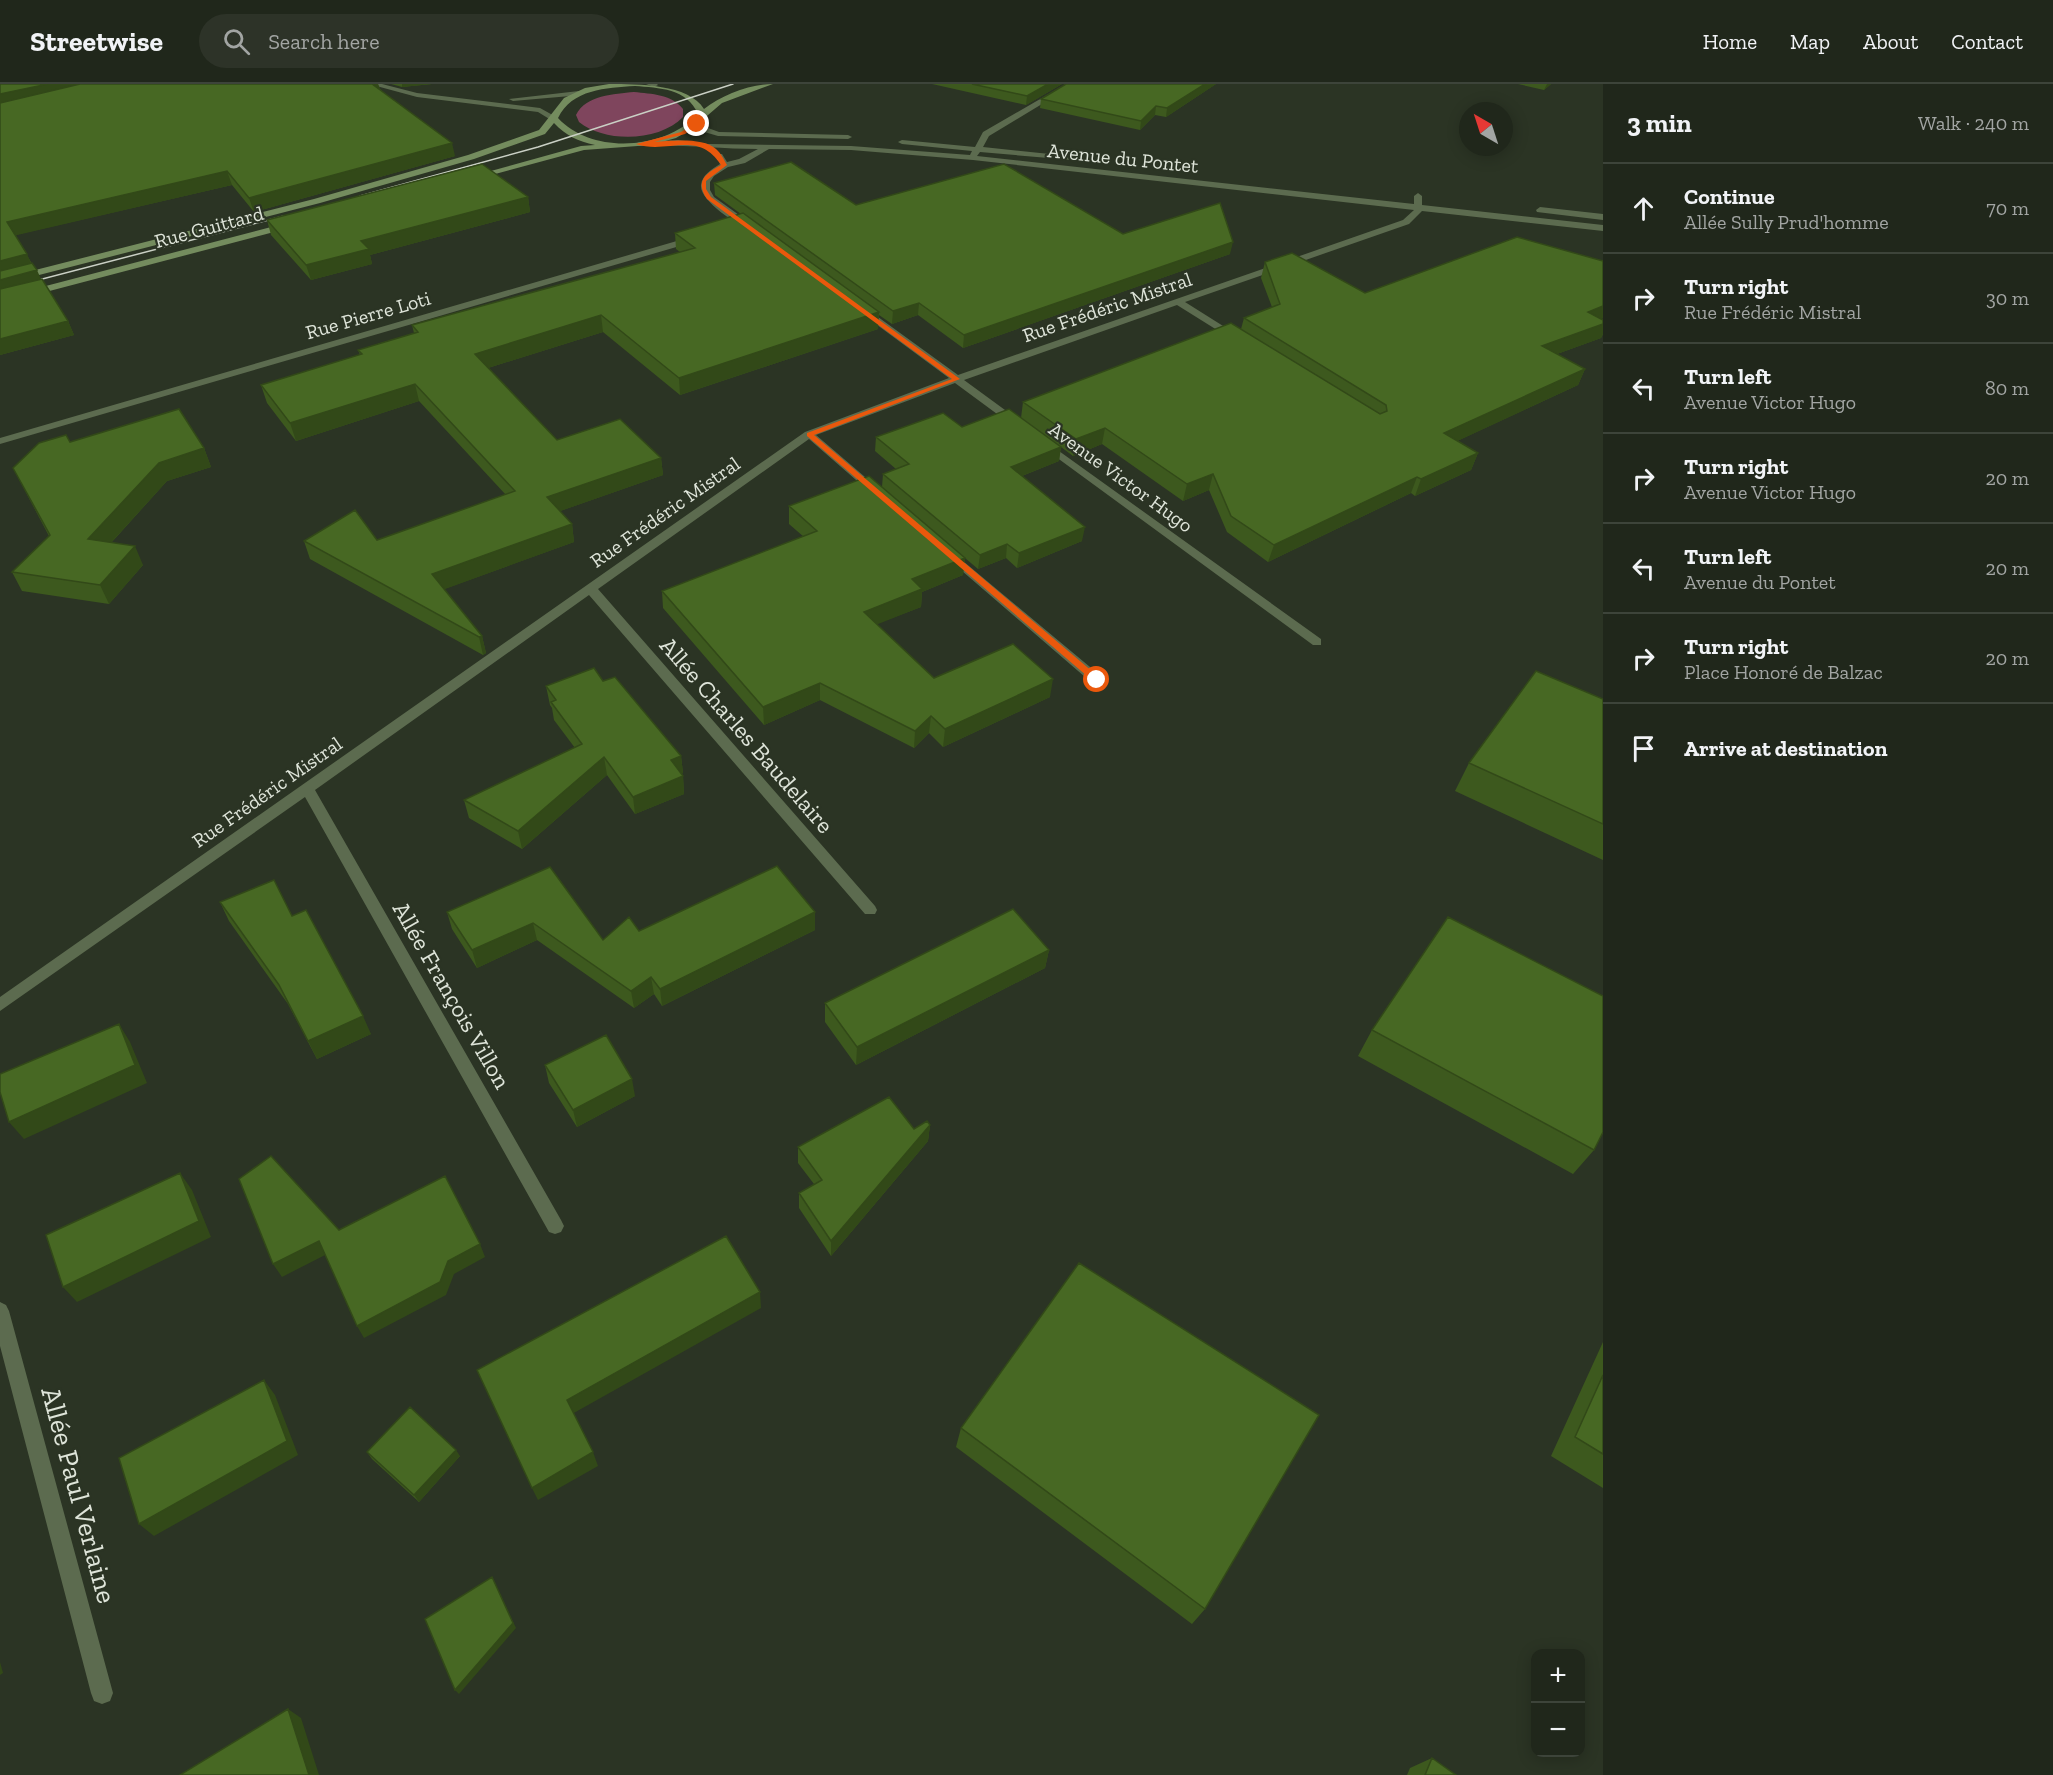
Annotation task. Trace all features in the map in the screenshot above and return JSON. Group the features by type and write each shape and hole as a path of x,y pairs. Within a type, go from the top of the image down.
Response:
{"main road":[{"path":"579,93 615,85 680,84"},
{"path":"462,179 584,148 639,144 683,133 697,124 702,114 719,101 769,84"},
{"path":"652,85 691,96 700,105 702,114"},
{"name":"Rue Guittard","path":"0,282 305,204 471,157 542,132 554,118 556,109 579,93"},
{"path":"554,118 559,128 591,142 639,144"},
{"name":"Rue Guittard","path":"0,301 296,223"}],"street":[{"path":"373,84 417,95 480,100 540,110 554,118"},
{"path":"973,158 976,148 986,134 1071,84"},
{"path":"480,100 579,93"},
{"path":"702,114 704,129 711,132 735,135 855,138"},
{"path":"734,227 751,227 709,198 703,189 703,181 724,165 742,161 766,150 768,135"},
{"name":"Avenue du Pontet","path":"888,140 1082,159"},
{"name":"Avenue du Pontet","path":"639,144 678,142 708,146 851,148 973,158 1418,201 1603,228"},
{"path":"708,146 716,151 724,165"},
{"name":"Avenue du Pontet","path":"1407,195 1418,201 1430,198"},
{"name":"Rue Frédéric Mistral","path":"0,1005 809,434 957,379 1180,303 1406,222 1419,210 1418,201"},
{"path":"1534,209 1603,217"},
{"name":"Rue Pierre Loti","path":"0,441 700,237"},
{"path":"1180,303 1245,344"},
{"name":"Avenue Victor Hugo","path":"857,306 1028,431"},
{"path":"809,434 889,503"},
{"name":"Avenue Victor Hugo","path":"1037,438 1317,642"},
{"path":"943,549 1097,680"},
{"name":"Allée Charles Baudelaire","path":"591,589 870,910"},
{"name":"Allée François Villon","path":"307,788 555,1226"},
{"name":"Allée Paul Verlaine","path":"0,1311 102,1693"}],"shaded area":[{"path":"634,92 673,100 683,109 683,117 660,131 632,137 603,134 579,122 576,115 586,103 593,99"}],"building":[{"path":"0,84 48,84 0,94"},
{"path":"80,84 372,84 452,143 249,198 227,171 7,222 27,254 0,261 0,103"},
{"path":"972,84 1048,84 1027,96"},
{"path":"1066,84 1205,84 1167,108 1156,106 1141,121 1041,99"},
{"path":"791,162 856,205 1004,164 1123,234 1220,203 1233,242 964,335 919,303 893,311 714,183"},
{"path":"482,164 528,197 361,241 369,249 306,265 267,220"},
{"path":"743,213 879,312 679,378 601,315 475,354 557,440 620,419 661,458 547,497 572,524 432,574 482,636 479,637 304,541 355,510 377,540 515,491 415,384 290,423 261,385 362,354 358,350 418,332 412,325 695,248 675,233"},
{"path":"1517,237 1603,261 1603,306 1588,312 1603,320 1603,324 1542,346 1585,369 1444,433 1478,453 1421,479 1417,477 1274,545 1231,516 1213,474 1187,484 1105,428 1076,439 1023,402 1231,323 1380,414 1387,411 1386,405 1244,318 1280,304 1265,262 1292,253 1365,293"},
{"path":"32,263 37,270 0,280 0,271"},
{"path":"42,279 68,321 0,339 0,289"},
{"path":"179,409 204,448 159,463 88,539 135,546 100,585 12,572 50,535 13,468 39,443 66,435 70,442"},
{"path":"1009,409 1061,447 1011,467 1085,527 1019,553 1007,544 980,555 883,474 909,464 876,437 943,413 962,427"},
{"path":"869,476 965,558 912,579 922,589 864,612 934,678 1013,644 1053,679 945,729 931,716 915,731 820,683 763,707 662,591 817,531 789,506"},
{"path":"594,668 603,681 615,677 681,756 671,760 683,776 633,797 604,757 518,831 464,800 582,744 551,702 556,700 546,686"},
{"path":"1536,671 1603,699 1603,824 1469,763"},
{"path":"777,866 815,912 660,989 651,977 631,991 533,923 472,950 447,912 550,867 603,940 629,917 639,931"},
{"path":"274,880 292,916 306,910 363,1016 308,1041 279,985 220,902"},
{"path":"1013,909 1049,950 857,1047 825,1003"},
{"path":"1448,917 1603,996 1603,1132 1594,1150 1372,1030"},
{"path":"119,1024 135,1065 9,1122 0,1092 0,1074"},
{"path":"606,1035 632,1079 573,1110 545,1065"},
{"path":"889,1097 914,1129 927,1121 930,1125 831,1241 799,1193 822,1180 798,1147"},
{"path":"271,1156 339,1230 445,1176 480,1244 448,1261 440,1282 357,1326 319,1241 273,1264 239,1179"},
{"path":"180,1173 199,1221 63,1287 46,1235"},
{"path":"726,1236 760,1292 567,1400 593,1452 532,1488 477,1370"},
{"path":"1079,1263 1319,1415 1205,1609 961,1428"},
{"path":"1603,1375 1603,1454 1575,1437"},
{"path":"264,1380 287,1441 139,1524 119,1458"},
{"path":"410,1407 456,1450 414,1495 367,1452"},
{"path":"492,1577 513,1623 455,1690 425,1619"},
{"path":"288,1709 309,1775 180,1775"},
{"path":"1432,1758 1456,1775 1425,1775"}],"tram line":[{"path":"360,196 538,147 733,84"},
{"path":"0,290 284,216"}],"route":[{"path":"697,124 683,133 663,140 639,144 678,142 708,146 716,151 724,165 703,181 703,189 709,198 957,379 809,434 1097,680"}]}
